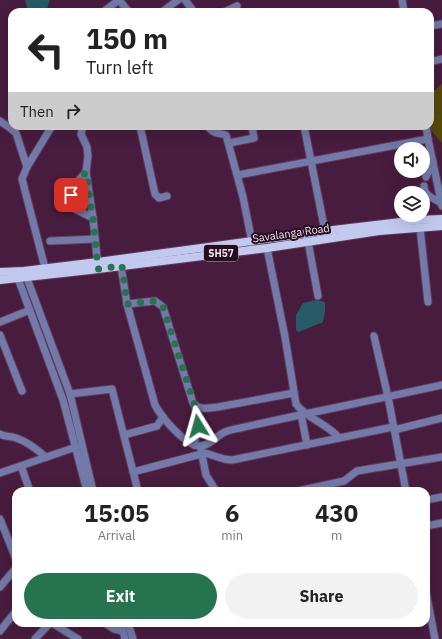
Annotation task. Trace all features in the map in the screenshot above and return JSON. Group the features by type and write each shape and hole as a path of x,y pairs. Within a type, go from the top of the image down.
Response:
{"main road":[{"name":"Savalanga Road","path":"0,280 45,268 122,266 267,248 308,241 326,235 418,220 442,219"},
{"name":"Savalanga Road","path":"0,272 21,274 98,266 252,242 442,226"}],"street":[{"path":"108,8 119,0 126,8"},
{"path":"167,8 178,0"},
{"path":"233,8 237,6"},
{"path":"12,130 16,133 27,167"},
{"path":"45,268 22,179 27,167 50,130"},
{"path":"82,130 81,134 87,147 88,156 86,172 98,266"},
{"path":"141,130 155,194 159,198 167,196"},
{"path":"210,130 214,133 226,135 230,143 252,242"},
{"path":"230,143 254,138 253,130"},
{"path":"305,130 326,235"},
{"path":"427,130 442,206"},
{"path":"238,175 428,139"},
{"path":"430,168 433,162"},
{"path":"71,195 79,180 86,172"},
{"path":"430,196 442,203"},
{"path":"74,209 93,218"},
{"path":"420,228 428,302"},
{"path":"50,241 95,239"},
{"path":"308,241 318,296"},
{"path":"267,248 285,337 296,404 303,413 333,431 339,438"},
{"path":"122,266 127,304 156,405 163,417 182,438 197,445 209,444 225,432 303,413 388,397 442,384"},
{"path":"21,274 30,310 63,400 86,487"},
{"path":"21,274 70,394 92,487"},
{"path":"127,304 155,301 163,307 195,406 198,426 197,445 202,454 206,475 213,487"},
{"path":"0,322 30,310"},
{"path":"0,335 22,391"},
{"path":"374,336 388,397 405,487"},
{"path":"70,394 112,389 137,487"},
{"path":"195,406 201,409 218,407 294,394"},
{"path":"303,413 307,445"},
{"path":"124,435 157,426 163,417"},
{"path":"133,472 207,453 232,460 442,418"},
{"path":"0,434 2,436 16,438 29,443 46,457"},
{"path":"0,473 76,447"},
{"path":"316,487 344,481 357,472 442,457"},
{"path":"21,466 29,487"},
{"path":"430,499 442,497"},
{"path":"0,519 12,549"},
{"path":"430,526 442,524"},
{"path":"0,587 12,573"},
{"path":"430,611 436,639"},
{"path":"0,631 12,616"},
{"path":"35,639 47,627"},
{"path":"58,627 78,639"},
{"path":"111,627 123,636"},
{"path":"129,627 132,639"}],"shaded area":[{"path":"25,0 50,0 47,8 27,8"},
{"path":"442,84 442,143 431,130 434,130 434,91"},
{"path":"316,300 325,302 323,322 299,332 296,330 296,315 303,303"}],"route":[{"path":"71,195 79,180 86,172 93,218 98,269 122,266 127,304 155,301 163,307 195,406 198,426"}]}
